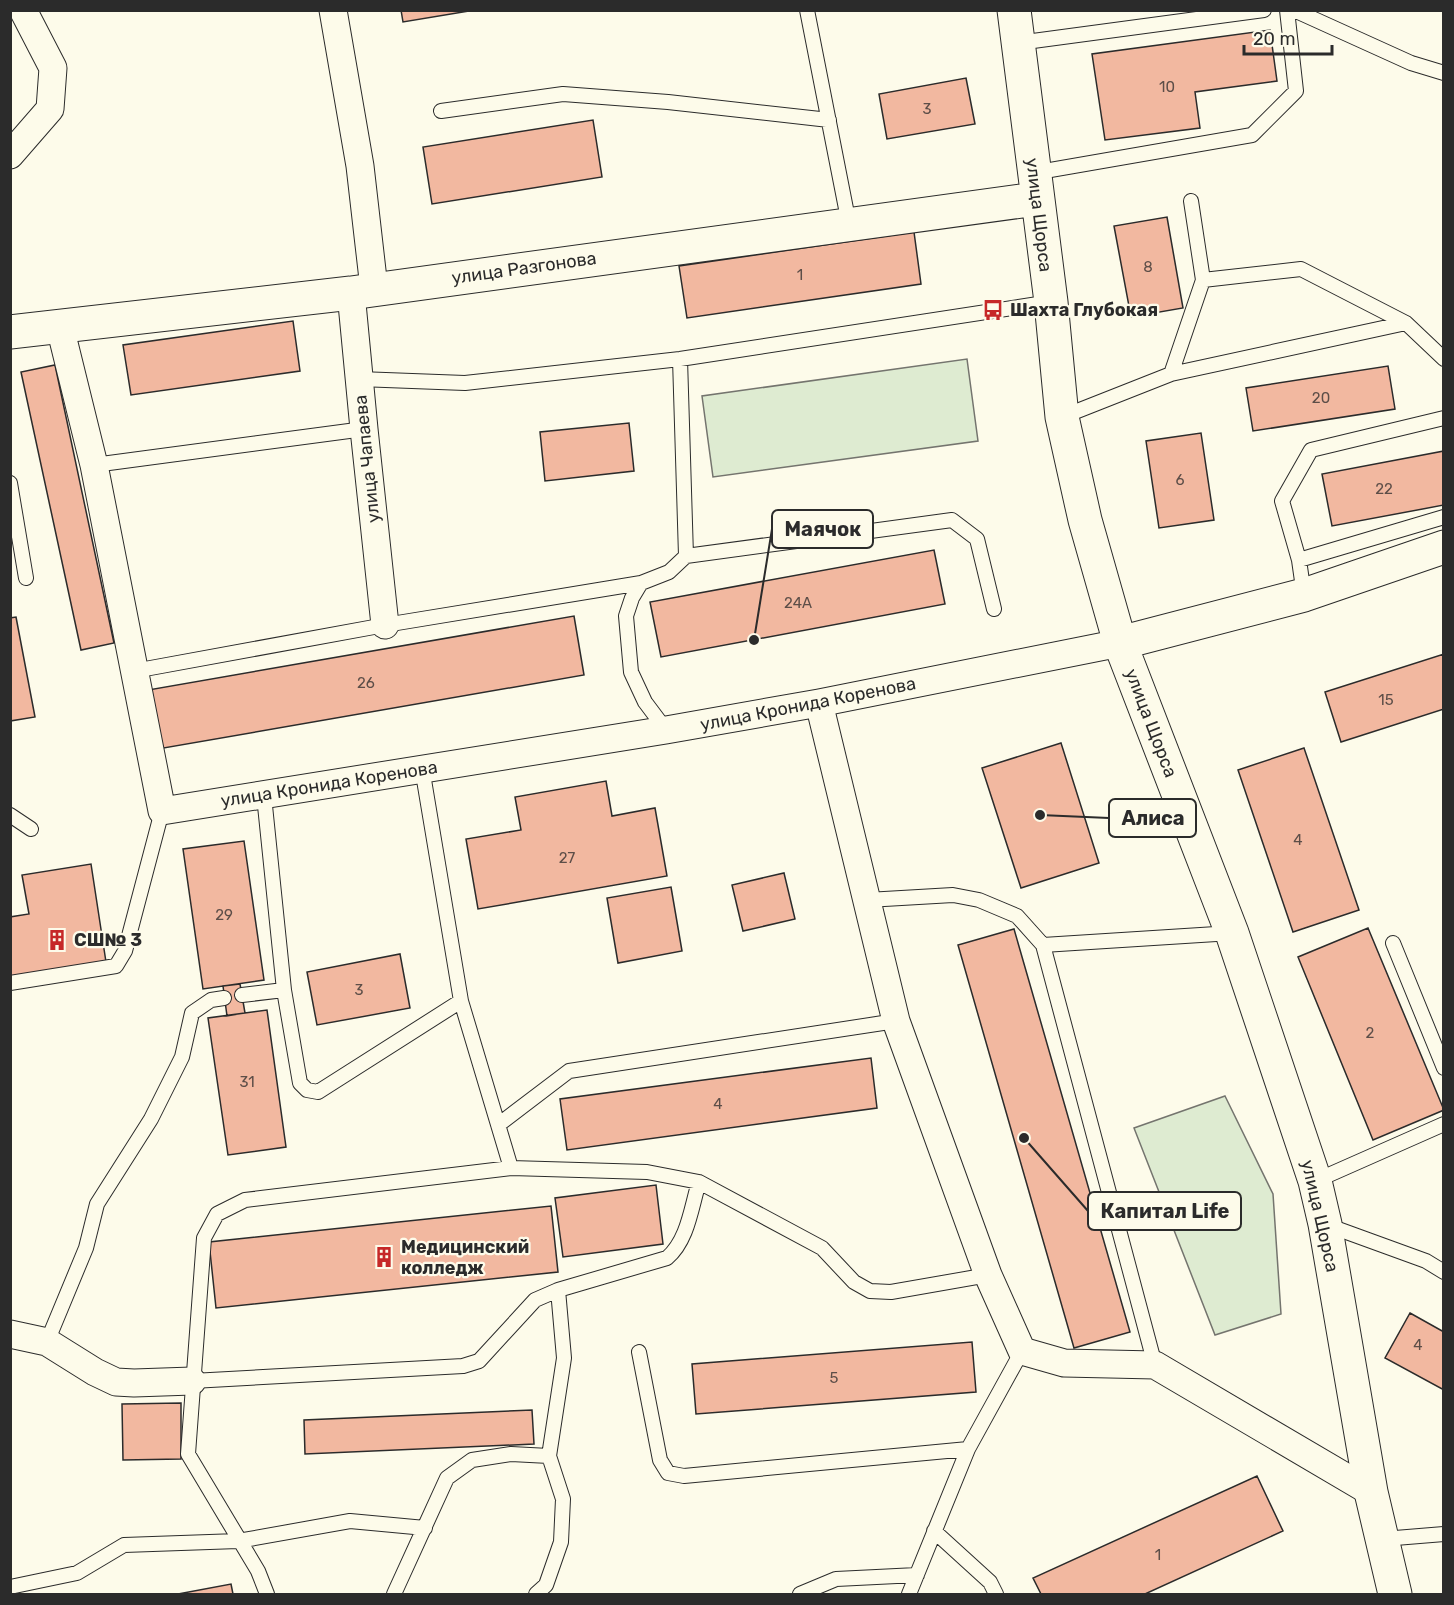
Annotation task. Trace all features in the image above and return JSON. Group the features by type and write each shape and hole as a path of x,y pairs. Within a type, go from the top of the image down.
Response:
{"street":[{"path":"10,155 50,109 52,68 23,10"},
{"name":"улица Чапаева","path":"333,10 360,166 363,291 359,379 385,625"},
{"name":"улица Щорса","path":"1014,10 1062,417 1085,520 1120,643 1232,933 1315,1181 1325,1224 1371,1492 1395,1594"},
{"name":"улица Разгонова","path":"10,332 363,291 849,224 1035,186"},
{"path":"60,327 94,465 162,811"},
{"name":"улица Кронида Коренова","path":"162,811 666,730 819,703 1120,643 1304,595 1443,547"},
{"path":"819,703 896,1021 988,1275 1022,1351 1064,1363 1155,1365 1371,1492"},
{"path":"10,1334 47,1342 95,1372 117,1382 192,1381"}],"lane":[{"path":"807,10 849,224"},
{"path":"1018,43 1264,10"},
{"path":"1035,186 1252,135 1296,91 1287,10"},
{"path":"1294,10 1411,63 1443,73"},
{"path":"441,111 562,94 668,102 829,120"},
{"path":"1172,374 1203,280 1191,201"},
{"path":"1203,280 1300,269 1406,323 1443,359"},
{"path":"359,379 465,383 680,358 1050,302"},
{"path":"1062,417 1172,374 1406,323"},
{"path":"680,358 686,556"},
{"path":"1304,595 1299,561 1282,501 1311,450 1443,418"},
{"path":"94,465 364,429"},
{"path":"10,483 26,578"},
{"path":"1299,561 1443,517"},
{"path":"134,671 385,625 641,583 669,572 686,556 952,520 977,539 994,609"},
{"path":"641,583 632,598 626,616 631,672 645,702 666,730"},
{"path":"422,768 461,1001 512,1168"},
{"path":"264,796 284,990 300,1083 307,1090 318,1092 461,1001"},
{"path":"10,983 116,966 125,951 162,811"},
{"path":"10,815 31,829"},
{"path":"867,900 953,896 979,900 1017,916 1043,945 1155,1365"},
{"path":"1043,945 1232,933"},
{"path":"1393,943 1443,1068"},
{"path":"242,995 284,990"},
{"path":"47,1342 86,1248 97,1204 151,1119 182,1057 192,1013 211,1000 224,998"},
{"path":"498,1125 569,1071 896,1021"},
{"path":"1315,1181 1443,1124"},
{"path":"267,1594 258,1571 188,1454 204,1238 217,1214 245,1200 512,1168 647,1172 699,1182 822,1248 854,1282 870,1291 891,1292 988,1275"},
{"path":"192,1381 463,1366 479,1361 535,1300 558,1290 667,1258 677,1250 699,1182"},
{"path":"1325,1224 1426,1261 1443,1272"},
{"path":"536,1594 546,1585 561,1542 563,1499 549,1456 564,1358 558,1290"},
{"path":"909,1594 968,1449 1022,1351"},
{"path":"639,1352 660,1460 668,1473 684,1476 968,1449"},
{"path":"394,1594 447,1478 472,1460 511,1454 549,1456"},
{"path":"10,1587 77,1573 124,1545 238,1541 350,1521 425,1528"},
{"path":"934,1531 990,1582 996,1594"},
{"path":"1381,1539 1443,1534"},
{"path":"800,1594 836,1579 917,1575"}],"green space":[{"path":"967,359 978,441 713,477 702,396"},
{"path":"1225,1096 1273,1194 1281,1314 1215,1335 1134,1128"}],"building":[{"path":"401,10 475,10 403,22"},
{"path":"1270,30 1277,81 1195,92 1200,128 1105,140 1092,54"},
{"path":"966,78 975,124 887,139 879,94"},
{"path":"593,120 602,177 432,204 423,147"},
{"path":"1167,217 1183,308 1131,317 1114,226"},
{"path":"914,232 921,284 687,318 679,266"},
{"path":"293,321 300,371 131,395 123,345"},
{"path":"55,365 114,643 81,650 21,372"},
{"path":"1388,366 1395,409 1253,431 1246,388"},
{"path":"629,423 634,471 545,481 540,432"},
{"path":"1201,433 1214,520 1159,528 1146,441"},
{"path":"1444,451 1444,505 1332,526 1322,474"},
{"path":"934,550 945,604 661,657 650,602"},
{"path":"574,616 584,675 158,749 148,690"},
{"path":"16,617 35,717 10,721 10,618"},
{"path":"1444,654 1444,709 1341,742 1325,692"},
{"path":"1061,743 1099,863 1021,888 982,768"},
{"path":"1304,748 1359,910 1293,932 1238,770"},
{"path":"606,781 612,816 655,808 667,876 478,909 466,839 521,830 515,797"},
{"path":"244,841 264,980 203,989 183,849"},
{"name":"СШ№ 3","path":"91,864 106,962 10,977 10,917 29,914 22,875"},
{"path":"784,873 795,919 743,931 732,885"},
{"path":"671,887 682,951 618,963 607,898"},
{"path":"1368,928 1444,1110 1373,1140 1298,957"},
{"path":"1014,929 1130,1332 1074,1348 958,945"},
{"path":"400,954 410,1008 317,1025 307,972"},
{"path":"240,984 245,1013 227,1016 223,986"},
{"path":"267,1010 286,1147 228,1155 208,1018"},
{"path":"871,1058 877,1108 567,1150 560,1099"},
{"path":"656,1185 663,1244 563,1257 555,1198"},
{"name":"Медицинский колледж","path":"551,1206 558,1272 216,1308 209,1242"},
{"path":"1410,1313 1444,1332 1444,1390 1385,1358"},
{"path":"972,1342 976,1392 696,1414 692,1364"},
{"path":"181,1403 181,1459 123,1460 122,1404"},
{"path":"532,1410 534,1444 305,1454 304,1420"},
{"path":"1257,1476 1283,1531 1145,1594 1041,1594 1033,1578"},
{"path":"231,1584 233,1594 178,1594"}],"place":[{"name":"Шахта Глубокая","path":"993,310"},
{"name":"Маячок","path":"754,640"},
{"name":"Алиса","path":"1040,815"},
{"name":"СШ№ 3","path":"57,940"},
{"name":"Капитал Life","path":"1024,1138"},
{"name":"Медицинский колледж","path":"384,1257"}]}
